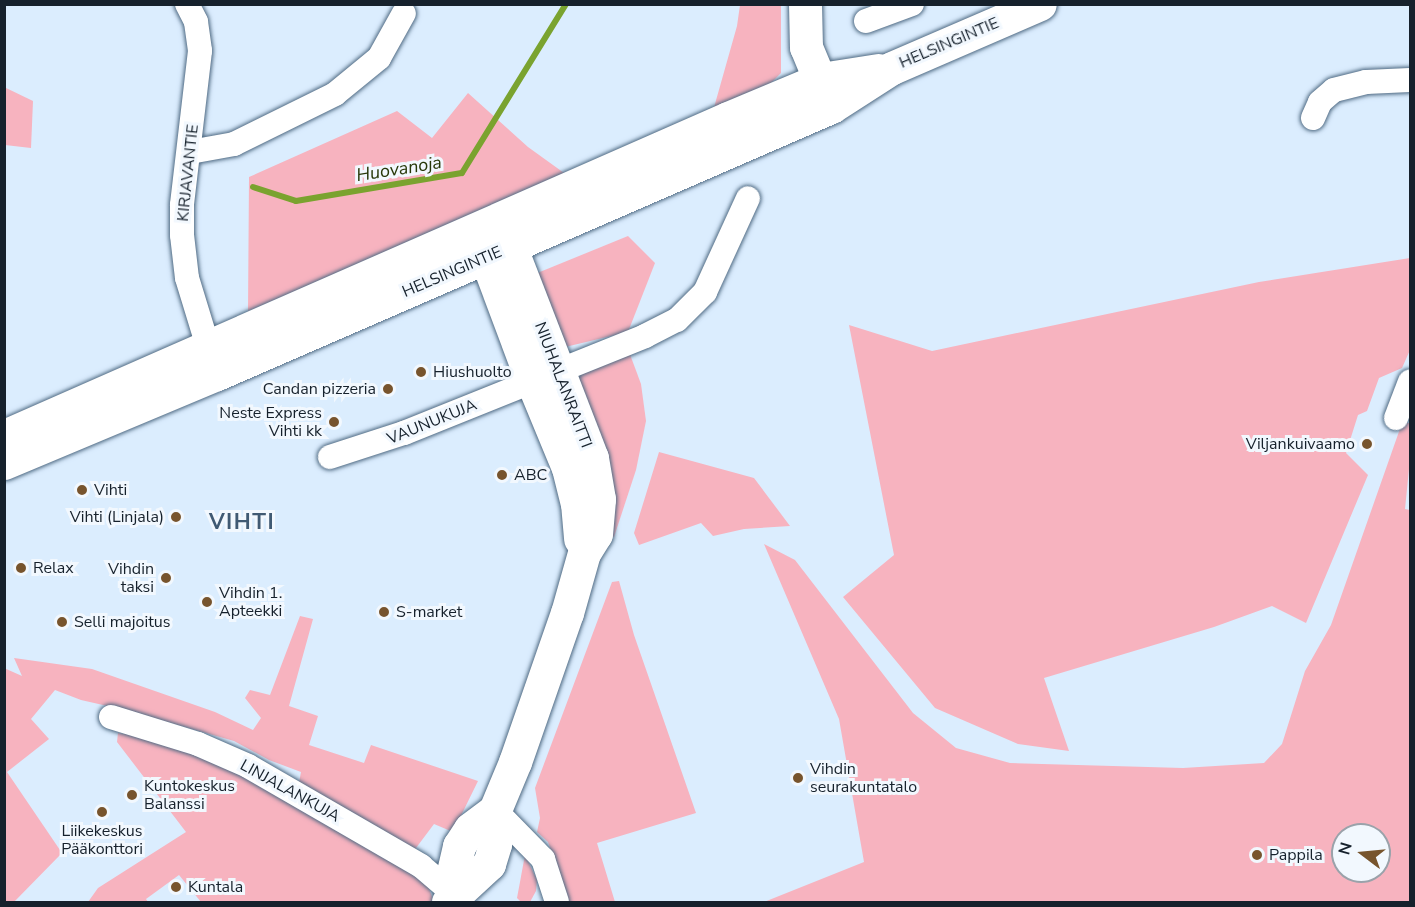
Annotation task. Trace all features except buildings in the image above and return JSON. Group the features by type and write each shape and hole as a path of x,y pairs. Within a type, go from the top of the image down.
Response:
{"street":[{"name":"KIRJAVANTIE","path":"187,4 196,21 200,51 182,205 182,235 187,278 212,360"},
{"path":"805,4 806,47 826,93"},
{"path":"866,21 912,4"},
{"name":"HELSINGINTIE","path":"494,238 689,135 728,118 826,93 892,68 1040,4"},
{"path":"190,152 234,144 335,94 379,58 404,13"},
{"path":"1313,118 1320,102 1334,90 1366,82 1410,80"},
{"name":"HELSINGINTIE","path":"4,463 212,360 400,260 494,238 678,173 730,150 826,93"},
{"name":"VAUNUKUJA","path":"330,457 405,434 645,336 677,320 705,291 748,198"},
{"name":"NIUHALANRAITTI","path":"451,899 453,872 459,846 470,830 495,810 515,762 567,613 584,553 596,534 599,499 592,458 545,376 494,238"},
{"name":"HELSINGINTIE","path":"4,436 212,360"},
{"path":"1396,418 1410,382"},
{"name":"LINJALANKUJA","path":"111,717 198,744 248,766 422,866 451,899"},
{"path":"495,810 543,859 557,903"}],"shaded area":[{"path":"740,5 781,5 781,73 751,103 713,111 737,26"},
{"path":"4,87 33,101 31,148 5,145"},
{"path":"468,93 528,147 571,178 248,311 249,177 397,111 432,138"},
{"path":"628,236 655,263 628,332 561,348 530,276"},
{"path":"1410,258 1410,350 1402,368 1379,378 1367,411 1358,415 1346,453 1368,475 1306,623 1272,606 1214,627 1044,678 1069,751 1018,744 935,708 843,597 894,555 849,325 932,351 1259,282"},
{"path":"628,349 641,384 646,421 636,470 614,537 610,535 570,375"},
{"path":"1402,423 1410,423 1410,459 1405,509 1410,510 1410,902 764,902 864,862 839,719 764,544 795,560 913,713 956,748 1010,763 1183,768 1264,763 1282,744 1305,671 1331,625"},
{"path":"659,452 754,478 790,526 744,529 713,536 701,523 639,545 634,533"},
{"path":"619,581 634,635 696,813 597,843 615,902 569,902 548,842 537,832 540,818 535,788 612,582"},
{"path":"300,616 313,619 289,706 318,716 309,745 364,763 371,745 478,781 453,832 434,824 413,852 298,788 301,772 269,760 234,741 81,700 55,690 31,719 49,739 7,772 62,853 14,902 5,902 4,668 22,676 14,658 92,669 215,712 253,730 261,718 245,698 250,690 270,695"},
{"path":"118,733 170,740 228,763 426,881 433,899 431,902 201,902 179,875 146,899 148,902 88,902 98,888 186,832 117,742"},
{"path":"525,855 537,880 536,891 530,902 521,902 517,898"}],"waterway":[{"name":"Huovanoja","path":"253,187 296,201 462,173 566,4"}],"place":[{"name":"Hiushuolto","path":"421,372"},
{"name":"Candan pizzeria","path":"388,389"},
{"name":"Neste Express Vihti kk","path":"334,422"},
{"name":"Viljankuivaamo","path":"1367,444"},
{"name":"ABC","path":"502,475"},
{"name":"Vihti","path":"82,490"},
{"name":"Vihti (Linjala)","path":"176,517"},
{"name":"Relax","path":"21,568"},
{"name":"Vihdin taksi","path":"166,578"},
{"name":"Vihdin 1. Apteekki","path":"207,602"},
{"name":"S-market","path":"384,612"},
{"name":"Selli majoitus","path":"62,622"},
{"name":"Vihdin seurakuntatalo","path":"798,778"},
{"name":"Kuntokeskus Balanssi","path":"132,795"},
{"name":"Liikekeskus Pääkonttori","path":"102,812"},
{"name":"Pappila","path":"1257,855"},
{"name":"Kuntala","path":"176,887"}],"district":[{"name":"VIHTI","path":"242,523"}]}
